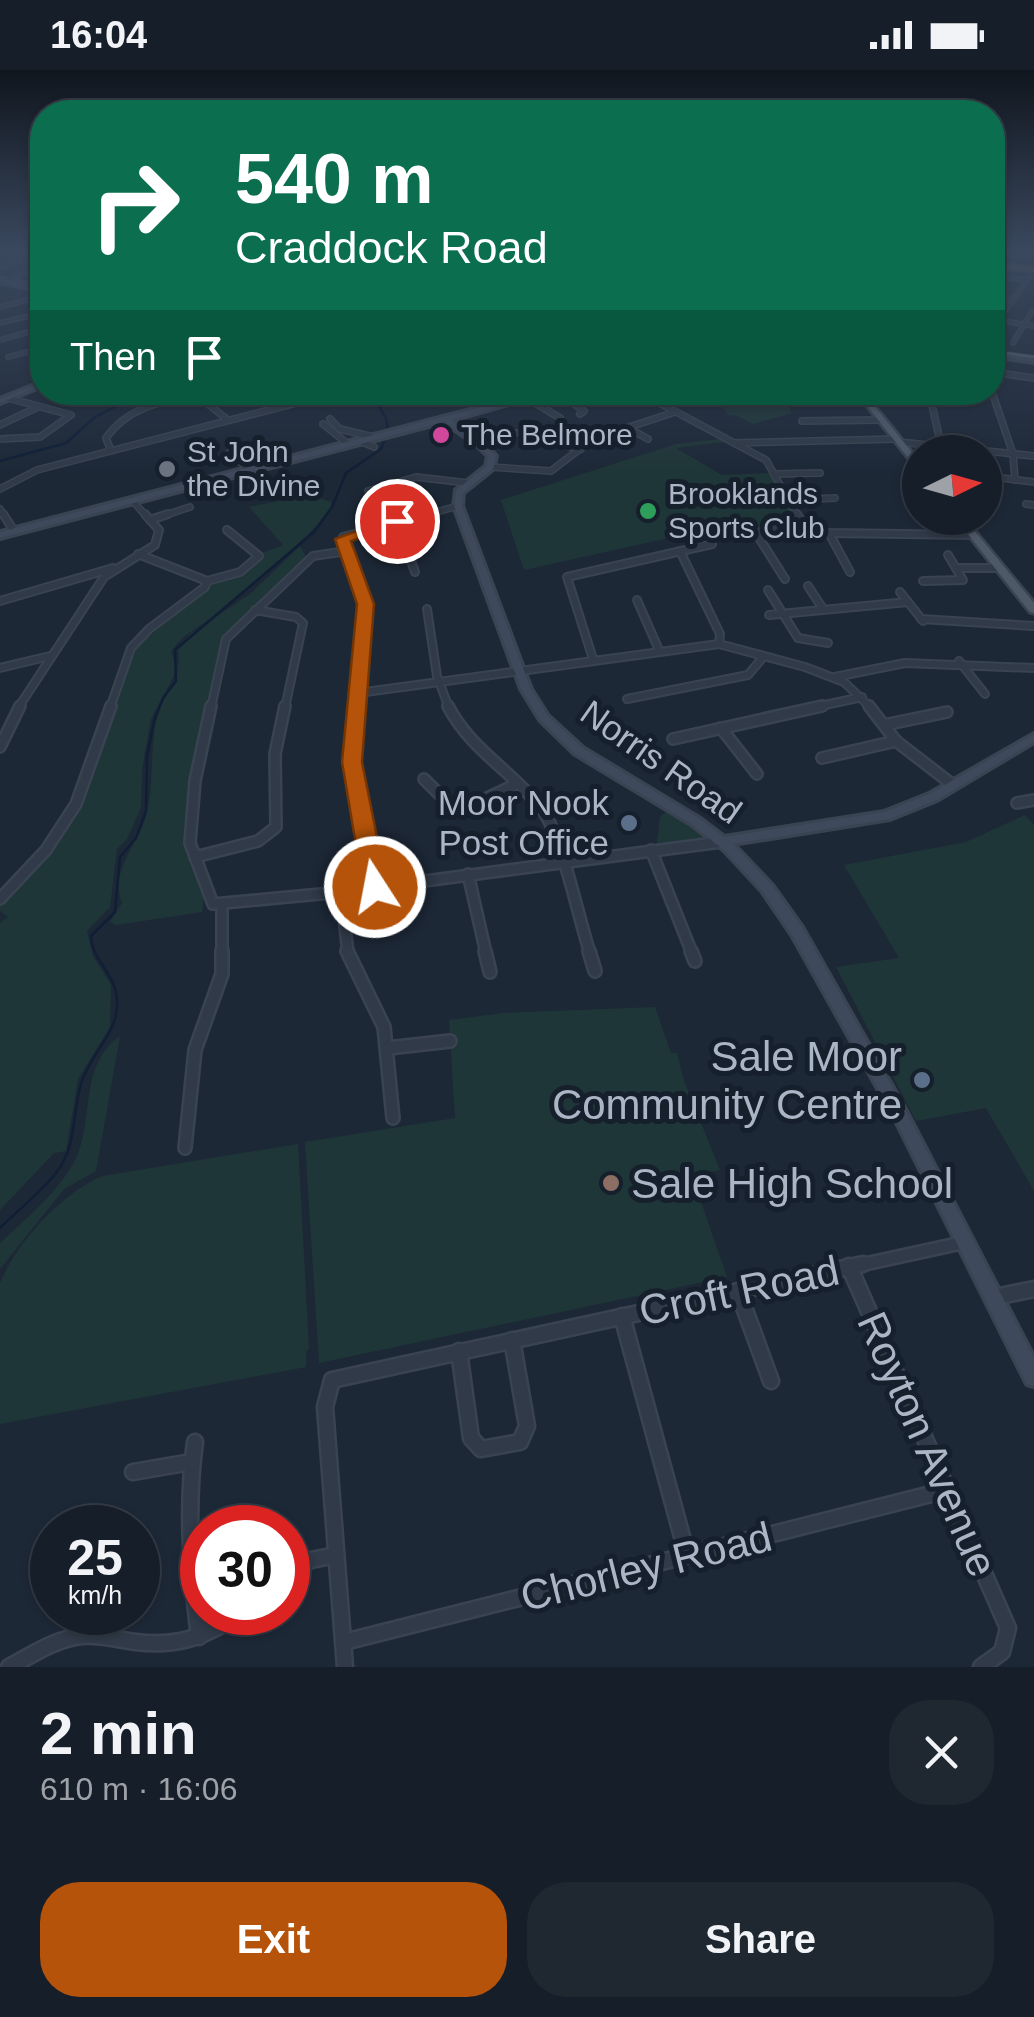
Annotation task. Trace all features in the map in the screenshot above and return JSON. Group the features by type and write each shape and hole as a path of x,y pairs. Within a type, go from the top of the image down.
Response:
{"main road":[{"path":"869,405 902,445"},
{"path":"975,535 1034,610"}],"street":[{"path":"1014,342 1026,324 1034,326"},
{"path":"0,340 30,329"},
{"path":"8,357 30,352"},
{"path":"1005,356 1034,360"},
{"path":"1005,374 1034,378"},
{"path":"4,400 30,389"},
{"path":"0,439 40,437 71,414 4,400"},
{"path":"86,457 105,443 114,425 129,414 159,405"},
{"path":"209,405 228,420"},
{"path":"0,489 22,475 288,405"},
{"path":"0,535 500,405"},
{"path":"539,405 560,418"},
{"path":"576,405 584,410 580,414"},
{"path":"662,405 766,460 807,532"},
{"path":"932,405 939,435"},
{"path":"996,405 1016,480"},
{"path":"0,426 38,407"},
{"path":"375,887 354,778 365,604 345,535 458,506 459,492 490,467 537,473 551,470 593,439 675,412"},
{"path":"330,419 340,429 375,440"},
{"path":"445,419 490,453 490,467"},
{"path":"802,421 880,420"},
{"path":"323,424 348,444"},
{"path":"628,428 648,439"},
{"path":"480,443 516,433"},
{"path":"733,443 902,440"},
{"path":"552,442 580,449"},
{"path":"105,443 110,451"},
{"path":"229,453 249,469"},
{"path":"1002,453 1034,456"},
{"path":"774,474 820,473"},
{"path":"368,491 416,477 468,483"},
{"path":"1002,478 1034,482"},
{"path":"789,500 835,498"},
{"path":"0,601 113,568 154,545 159,530 132,500"},
{"path":"150,520 190,506"},
{"name":"Norris Road","path":"458,506 519,670 544,718 579,752 695,821 721,842 766,888 798,930 900,1114 1034,1377"},
{"path":"0,509 14,532"},
{"path":"397,521 415,572"},
{"path":"785,580 756,532 772,528 902,534"},
{"path":"0,899 46,850 76,804 132,648 149,628 198,595 206,581 240,572 259,556 227,530"},
{"path":"829,533 851,572"},
{"path":"593,659 566,579 712,544"},
{"path":"347,550 313,556 226,640 195,781 190,842 214,904 341,892 886,816 953,784 1034,737"},
{"path":"680,551 720,634 719,644"},
{"path":"138,554 206,581"},
{"path":"923,581 961,581 948,555"},
{"path":"0,748 11,719 50,656 113,568"},
{"path":"956,568 1001,568"},
{"path":"808,586 823,609"},
{"path":"768,590 802,640 828,643"},
{"path":"900,592 922,620 1034,626"},
{"path":"637,600 659,650"},
{"path":"769,614 908,602"},
{"path":"426,609 438,681 458,729 548,818 595,971"},
{"path":"195,857 258,841 274,832 276,826 276,754 303,623 296,617 255,610"},
{"path":"358,693 719,644 835,677 862,696 896,742 953,784"},
{"path":"0,668 50,656"},
{"path":"627,699 748,675 764,656"},
{"path":"835,677 864,670 958,661 1030,668 1034,678"},
{"path":"958,661 985,694"},
{"path":"673,739 862,696"},
{"path":"884,724 947,712"},
{"path":"0,720 11,719"},
{"path":"721,728 757,774"},
{"path":"822,758 896,742"},
{"path":"424,778 457,812 517,784"},
{"path":"1017,803 1034,800"},
{"path":"652,850 695,962"},
{"path":"468,874 490,972"},
{"path":"341,892 348,952 379,1011 388,1048 393,1118"},
{"path":"185,1148 195,1050 222,974 222,904"},
{"path":"388,1048 450,1040"},
{"name":"Croft Road","path":"336,1554 325,1407 328,1384 342,1375 966,1242"},
{"name":"Royton Avenue","path":"849,1266 1008,1628 1008,1644 1003,1654 981,1667"},
{"path":"995,1297 1034,1288"},
{"path":"738,1290 772,1384"},
{"path":"622,1316 687,1555"},
{"path":"458,1351 471,1438 480,1450 511,1447 520,1442 527,1426 512,1340"},
{"path":"194,1442 192,1577 199,1637"},
{"path":"132,1472 191,1462"},
{"name":"Chorley Road","path":"344,1642 948,1490"},
{"path":"310,1561 336,1554 346,1667"},
{"path":"9,1667 79,1636 141,1642 205,1635"}],"green space":[{"path":"716,405 788,405 792,413 753,424 729,416"},
{"name":"Brooklands Sports Club","path":"720,439 725,442 676,448 722,475 769,473 799,526 709,529 524,570 501,500 676,444"},
{"path":"317,493 317,497 331,502 332,508 320,522 171,652 176,665 174,676 151,719 142,769 141,807 127,839 117,849 110,907 87,931 93,956 111,985 110,1027 78,1079 66,1151 54,1153 0,1210 0,923 8,917 0,911 0,905 55,844 82,802 116,690 132,655 150,635 197,598 209,582 243,572 258,561 260,554 283,545 249,507"},
{"path":"300,546 307,558 224,636 192,782 187,844 204,897 202,912 116,925 110,922 122,903 119,880 146,816 156,722 175,681 178,649 190,634 250,594"},
{"path":"669,809 706,832 703,840 657,843 660,817"},
{"path":"1025,815 1034,825 1034,1191 986,1108 916,1121 836,967 899,958 844,865 966,842"},
{"name":"Sale High School","path":"655,1007 671,1053 677,1053 684,1081 720,1170 692,1176 727,1277 319,1363 305,1142 455,1118 449,1020 504,1013"},
{"path":"120,1036 96,1171 64,1189 0,1269 0,1243 53,1192 77,1156 98,1062"},
{"path":"298,1144 309,1349 306,1367 0,1424 0,1283 17,1252 56,1207 102,1176"}],"waterway":[{"path":"0,461 66,443 95,417 119,405"},
{"path":"0,1228 43,1188 63,1163 81,1084 115,1018 116,992 94,951 91,936 115,912 120,857 136,838 146,811 147,756 154,721 163,698 176,681 175,650 314,532 332,507 346,473 381,449 388,430 378,405"}],"tram line":[{"path":"1005,353 1034,357"}],"place":[{"name":"The Belmore","path":"441,435"},
{"name":"St John the Divine","path":"167,469"},
{"name":"Brooklands Sports Club","path":"648,511"},
{"name":"Moor Nook Post Office","path":"629,823"},
{"name":"Sale Moor Community Centre","path":"922,1080"},
{"name":"Sale High School","path":"611,1183"}],"route":[{"path":"375,887 352,762 365,604 343,537 397,521"}]}
